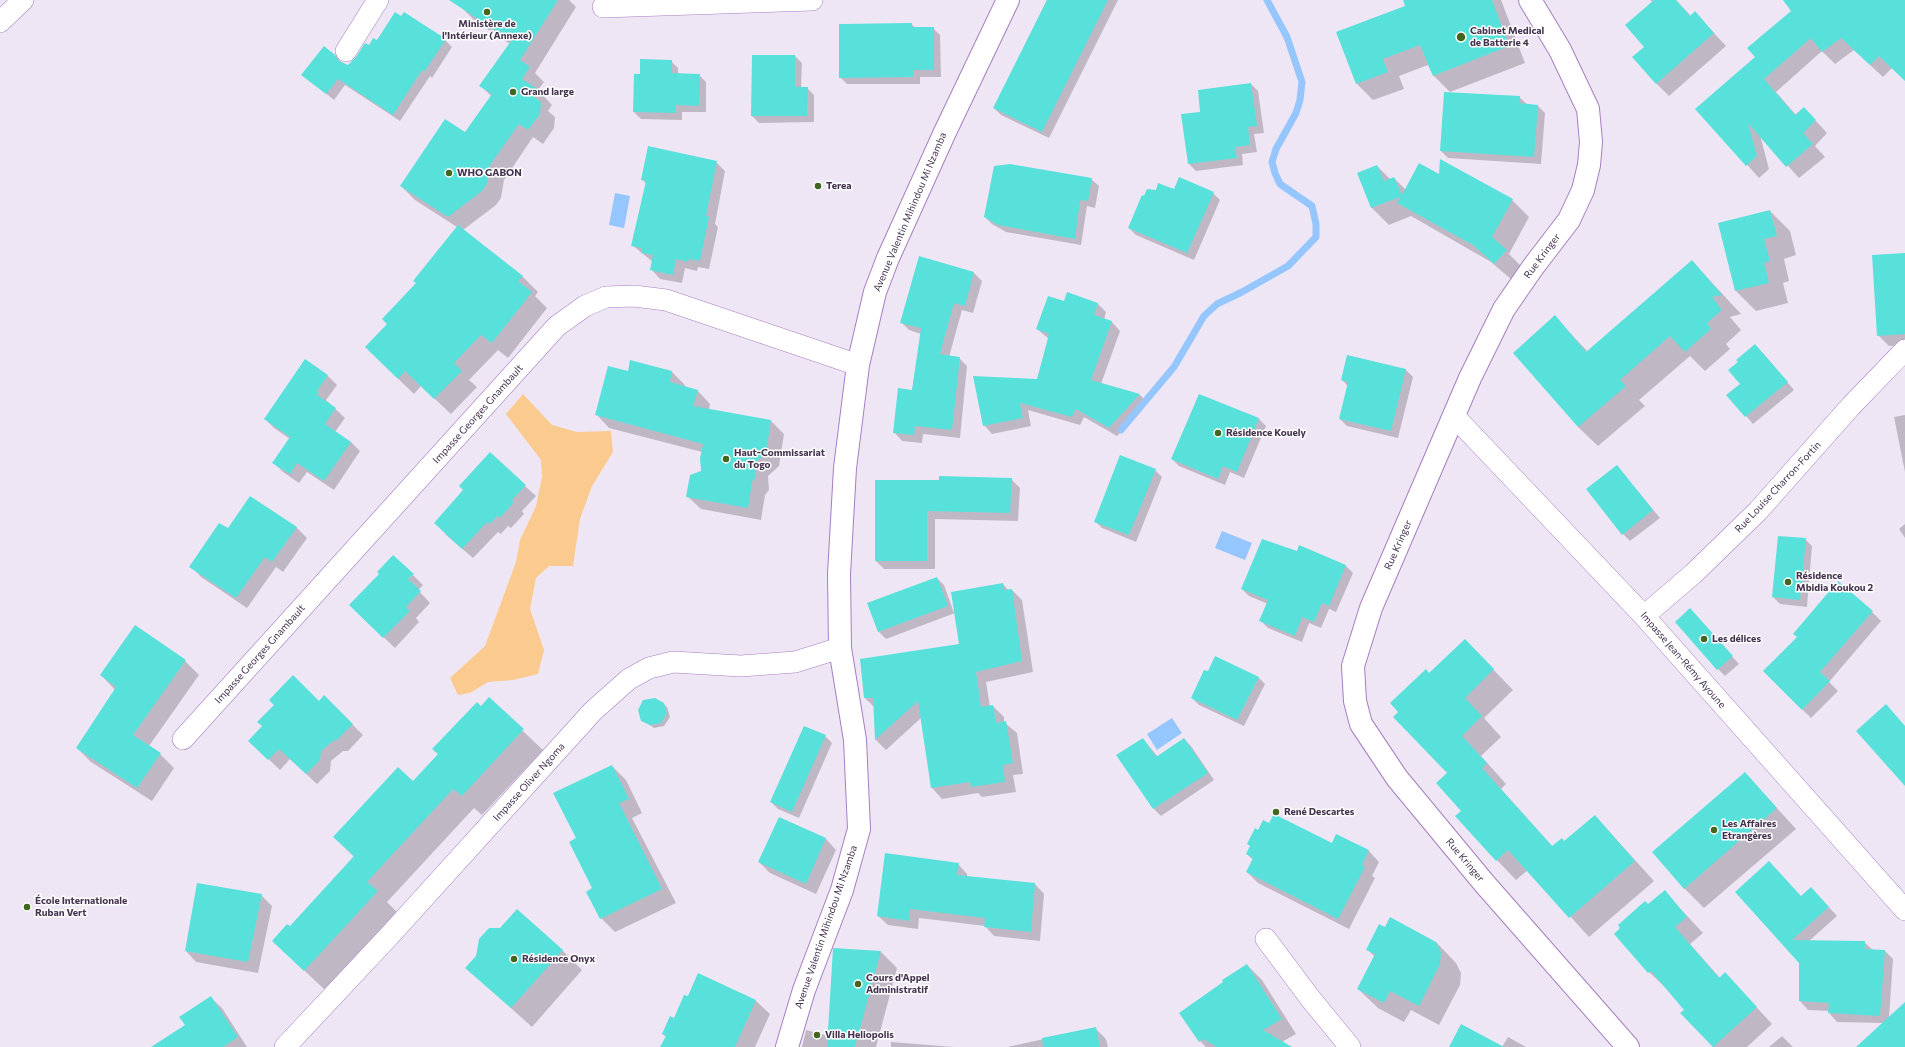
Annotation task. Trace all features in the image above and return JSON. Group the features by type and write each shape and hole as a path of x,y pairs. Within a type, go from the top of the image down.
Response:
{"street":[{"path":"0,22 23,0"},
{"path":"346,51 378,0"},
{"path":"603,7 812,0"},
{"name":"Avenue Valentin Mihindou Mi Nzamba","path":"787,1047 804,990 842,890 859,829 855,740 840,648 840,574 845,476 858,365 875,292 888,258 945,132 1008,0"},
{"name":"Rue Kringer","path":"1530,0 1560,50 1588,109 1591,142 1589,165 1583,190 1569,220 1533,267 1504,310 1486,345 1394,553 1361,637 1353,666 1357,714 1370,739 1397,778 1484,883 1628,1047"},
{"name":"Impasse Georges Gnambault","path":"183,739 557,326 585,306 606,297 634,296 666,300 858,365"},
{"name":"Rue Louise Charron-Fortin","path":"1644,616 1694,574 1758,511 1851,406 1905,350"},
{"name":"Impasse Jean-Rémy Ayoune","path":"1454,416 1644,616 1905,910"},
{"name":"Impasse Oliver Ngoma","path":"285,1047 390,935 593,712 629,678 649,668 673,662 741,666 795,662 840,648"},
{"path":"1266,938 1310,998 1350,1047"}],"shaded area":[{"path":"523,394 552,425 577,432 611,431 613,452 592,486 580,519 573,566 549,566 536,578 530,609 544,650 538,674 513,680 488,682 470,693 458,695 450,678 485,646 516,562 520,540 536,506 542,477 541,460 506,414"}],"water":[{"path":"615,193 630,196 624,228 609,225"},
{"path":"1222,531 1252,543 1245,560 1215,548"},
{"path":"1172,718 1182,733 1157,750 1147,734"}],"building":[{"path":"449,0 558,0 520,60 530,67 522,79 539,90 534,97 541,102 540,114 528,130 519,124 490,165 487,184 482,191 448,217 400,186 445,119 465,132 492,94 479,86 511,41"},
{"path":"1047,0 1108,0 1042,132 993,108"},
{"path":"1403,0 1492,0 1509,46 1433,76 1420,45 1383,59 1388,72 1356,84 1336,32 1405,6"},
{"path":"1654,0 1676,0 1690,16 1695,11 1714,33 1656,84 1632,57 1644,47 1625,25"},
{"path":"1783,0 1905,0 1905,81 1879,56 1870,65 1841,38 1822,52 1811,38 1764,79 1795,115 1804,107 1816,120 1803,133 1813,144 1786,167 1748,123 1757,156 1746,166 1695,109 1755,57 1747,48 1791,11"},
{"path":"395,12 401,16 404,12 446,39 425,71 422,70 393,115 338,79 326,94 301,75 324,46 335,55 339,61 348,65 356,57 365,43 369,45 373,38 377,40"},
{"path":"912,23 912,27 934,27 934,70 913,70 913,77 839,78 839,24"},
{"path":"752,55 795,55 795,87 808,87 807,116 751,116"},
{"path":"640,59 672,60 672,73 700,74 699,106 676,105 675,113 633,112 634,74 640,74"},
{"path":"1251,83 1257,126 1248,127 1250,145 1235,147 1237,158 1188,164 1181,114 1200,112 1198,90"},
{"path":"1444,92 1520,96 1519,103 1538,105 1534,157 1440,151"},
{"path":"648,146 717,161 706,216 709,217 700,261 689,259 688,262 676,259 673,275 650,270 653,255 641,253 642,248 631,246 646,181 641,180"},
{"path":"1440,159 1513,199 1492,237 1507,250 1494,264 1473,245 1397,203 1400,197 1371,208 1357,173 1377,165 1384,181 1394,177 1402,195 1419,163 1439,174"},
{"path":"1010,164 1092,178 1088,201 1080,200 1075,239 998,225 984,217 994,166"},
{"path":"1179,177 1214,192 1187,253 1128,228 1142,195 1144,196 1147,189 1156,190 1158,183 1174,189"},
{"path":"1770,210 1777,236 1764,239 1770,261 1764,263 1769,283 1735,291 1718,223"},
{"path":"458,225 523,276 518,281 532,292 492,343 481,335 454,363 462,371 434,399 405,371 398,379 365,347 387,324 382,319 416,283 413,281"},
{"path":"1905,253 1905,334 1877,336 1872,255"},
{"path":"919,256 974,272 965,306 954,303 940,354 960,357 952,430 915,426 914,435 893,433 898,388 912,390 921,328 900,323"},
{"path":"1692,260 1722,295 1712,297 1722,310 1707,323 1711,329 1685,352 1670,336 1620,380 1626,386 1578,427 1513,353 1555,315 1586,352"},
{"path":"1067,292 1098,303 1094,315 1112,321 1091,380 1140,394 1109,428 1076,409 1072,417 1020,403 1023,418 983,426 973,376 1037,379 1049,334 1036,329 1048,296 1064,301"},
{"path":"1755,344 1788,382 1745,417 1726,395 1740,384 1728,370 1738,362 1736,360"},
{"path":"1347,355 1406,369 1391,431 1339,419 1348,382 1341,380"},
{"path":"305,359 328,375 317,391 319,392 317,395 336,408 325,424 351,442 324,481 297,463 290,474 272,463 290,437 264,419"},
{"path":"630,360 672,371 670,382 698,390 693,406 771,420 766,453 755,463 756,477 752,482 748,508 686,497 690,475 701,471 700,458 703,444 595,415 608,366 628,371"},
{"name":"Résidence Kouely","path":"1199,394 1259,418 1237,472 1223,466 1218,479 1171,459"},
{"path":"490,452 526,485 512,500 514,502 500,518 497,516 490,524 487,522 462,549 434,523 463,490 459,486"},
{"path":"1120,455 1156,469 1129,535 1094,522"},
{"path":"1617,465 1653,510 1622,535 1586,489"},
{"path":"939,476 1012,478 1010,513 927,511 927,561 875,561 875,480 939,480"},
{"path":"250,496 297,527 272,562 265,557 236,598 189,567 219,523 228,528"},
{"name":"Résidence Mbidia Koukou 2","path":"1778,536 1806,538 1800,600 1772,597"},
{"path":"1262,539 1297,551 1299,545 1346,565 1329,606 1322,603 1314,622 1302,617 1295,636 1259,621 1268,600 1241,589"},
{"path":"393,555 414,574 408,579 421,591 406,607 410,611 383,638 349,605 379,574 377,572"},
{"path":"937,577 948,606 878,632 867,603"},
{"path":"1838,581 1873,611 1820,672 1830,681 1802,710 1763,671 1797,637 1793,634"},
{"path":"1003,583 1003,590 1012,589 1022,661 976,672 981,707 993,705 996,723 1006,721 1013,763 1003,765 1005,782 971,787 970,782 931,788 918,701 875,740 873,698 864,698 860,659 959,644 951,592"},
{"name":"Les délices","path":"1690,608 1733,656 1717,670 1675,622"},
{"path":"135,625 186,660 133,735 161,753 137,788 76,748 116,687 100,675"},
{"path":"1465,639 1494,669 1465,698 1482,716 1462,736 1487,763 1482,768 1552,846 1562,838 1564,841 1595,815 1635,861 1569,918 1508,850 1496,861 1455,816 1461,811 1436,783 1447,773 1393,717 1398,712 1390,703 1426,669 1429,673"},
{"path":"1215,656 1259,677 1237,720 1191,698 1204,670 1208,671"},
{"path":"293,675 319,701 324,695 353,724 337,740 333,741 321,751 320,760 306,774 279,749 268,760 248,741 262,726 257,722 274,705 269,700"},
{"path":"489,697 524,729 462,796 453,789 367,882 378,891 304,971 272,941 287,924 290,926 354,856 333,837 398,767 413,781 438,754 432,749 477,702 481,706"},
{"path":"655,698 664,703 667,713 661,723 650,725 641,721 638,710 643,700"},
{"path":"1886,704 1905,726 1905,786 1856,731"},
{"path":"804,726 826,735 792,812 770,802"},
{"path":"1143,738 1156,757 1184,738 1208,773 1153,809 1116,755"},
{"path":"612,765 629,799 619,803 662,889 600,919 586,892 592,888 569,842 576,838 553,793"},
{"name":"Les Affaires Etrangères","path":"1745,772 1777,808 1684,889 1652,852"},
{"path":"1274,814 1332,843 1336,834 1369,850 1362,865 1365,867 1338,919 1246,872 1253,858 1246,854 1250,846 1247,844 1255,828 1258,830 1263,820 1269,823"},
{"path":"779,817 826,838 806,884 758,862"},
{"path":"885,853 959,863 957,875 1035,883 1031,932 984,927 985,918 910,909 909,921 877,916"},
{"path":"1769,861 1801,896 1811,887 1829,907 1792,940 1865,941 1865,949 1885,950 1880,1016 1828,1013 1829,1003 1799,1001 1799,963 1735,892"},
{"path":"197,883 262,894 248,962 185,951"},
{"path":"1665,890 1687,917 1675,927 1719,978 1725,972 1757,1007 1713,1047 1680,1013 1684,1010 1651,971 1648,973 1614,934 1620,928 1618,925 1645,901 1648,904"},
{"name":"Résidence Onyx","path":"517,909 563,950 511,1008 465,968 476,956 479,939 489,928 500,928"},
{"path":"1390,917 1436,942 1441,952 1440,964 1419,1006 1390,991 1384,1003 1357,989 1375,954 1366,950 1379,924 1385,927"},
{"name":"Cours d'Appel Administratif","path":"833,948 881,951 855,1047 827,1047"},
{"path":"1247,964 1282,1019 1263,1030 1292,1047 1217,1047 1203,1039 1199,1042 1179,1013 1223,982 1222,980"},
{"path":"698,973 756,1000 735,1047 660,1047 666,1036 662,1034 670,1016 674,1018 684,995 688,996"},
{"path":"211,996 238,1037 223,1047 151,1047 185,1025 179,1017"},
{"path":"1905,1002 1905,1047 1856,1047"},
{"path":"1461,1024 1504,1047 1449,1047"},
{"path":"1096,1027 1100,1047 1043,1047 1042,1038"}],"waterway":[{"path":"1121,430 1174,367 1204,316 1217,304 1242,292 1288,266 1316,237 1316,224 1312,206 1280,184 1272,162 1276,149 1296,113 1300,100 1302,82 1287,37 1267,0"}],"place":[{"name":"Ministère de l'Intérieur (Annexe)","path":"487,12"},
{"name":"Cabinet Medical de Batterie 4","path":"1461,37"},
{"name":"Grand large","path":"513,92"},
{"name":"WHO GABON","path":"449,173"},
{"name":"Terea","path":"818,186"},
{"name":"Résidence Kouely","path":"1218,433"},
{"name":"Haut-Commissariat du Togo","path":"726,459"},
{"name":"Résidence Mbidia Koukou 2","path":"1788,582"},
{"name":"Les délices","path":"1704,639"},
{"name":"René Descartes","path":"1276,812"},
{"name":"Les Affaires Etrangères","path":"1714,830"},
{"name":"École Internationale Ruban Vert","path":"27,907"},
{"name":"Résidence Onyx","path":"514,959"},
{"name":"Cours d'Appel Administratif","path":"858,984"},
{"name":"Villa Heliopolis","path":"817,1035"}]}
